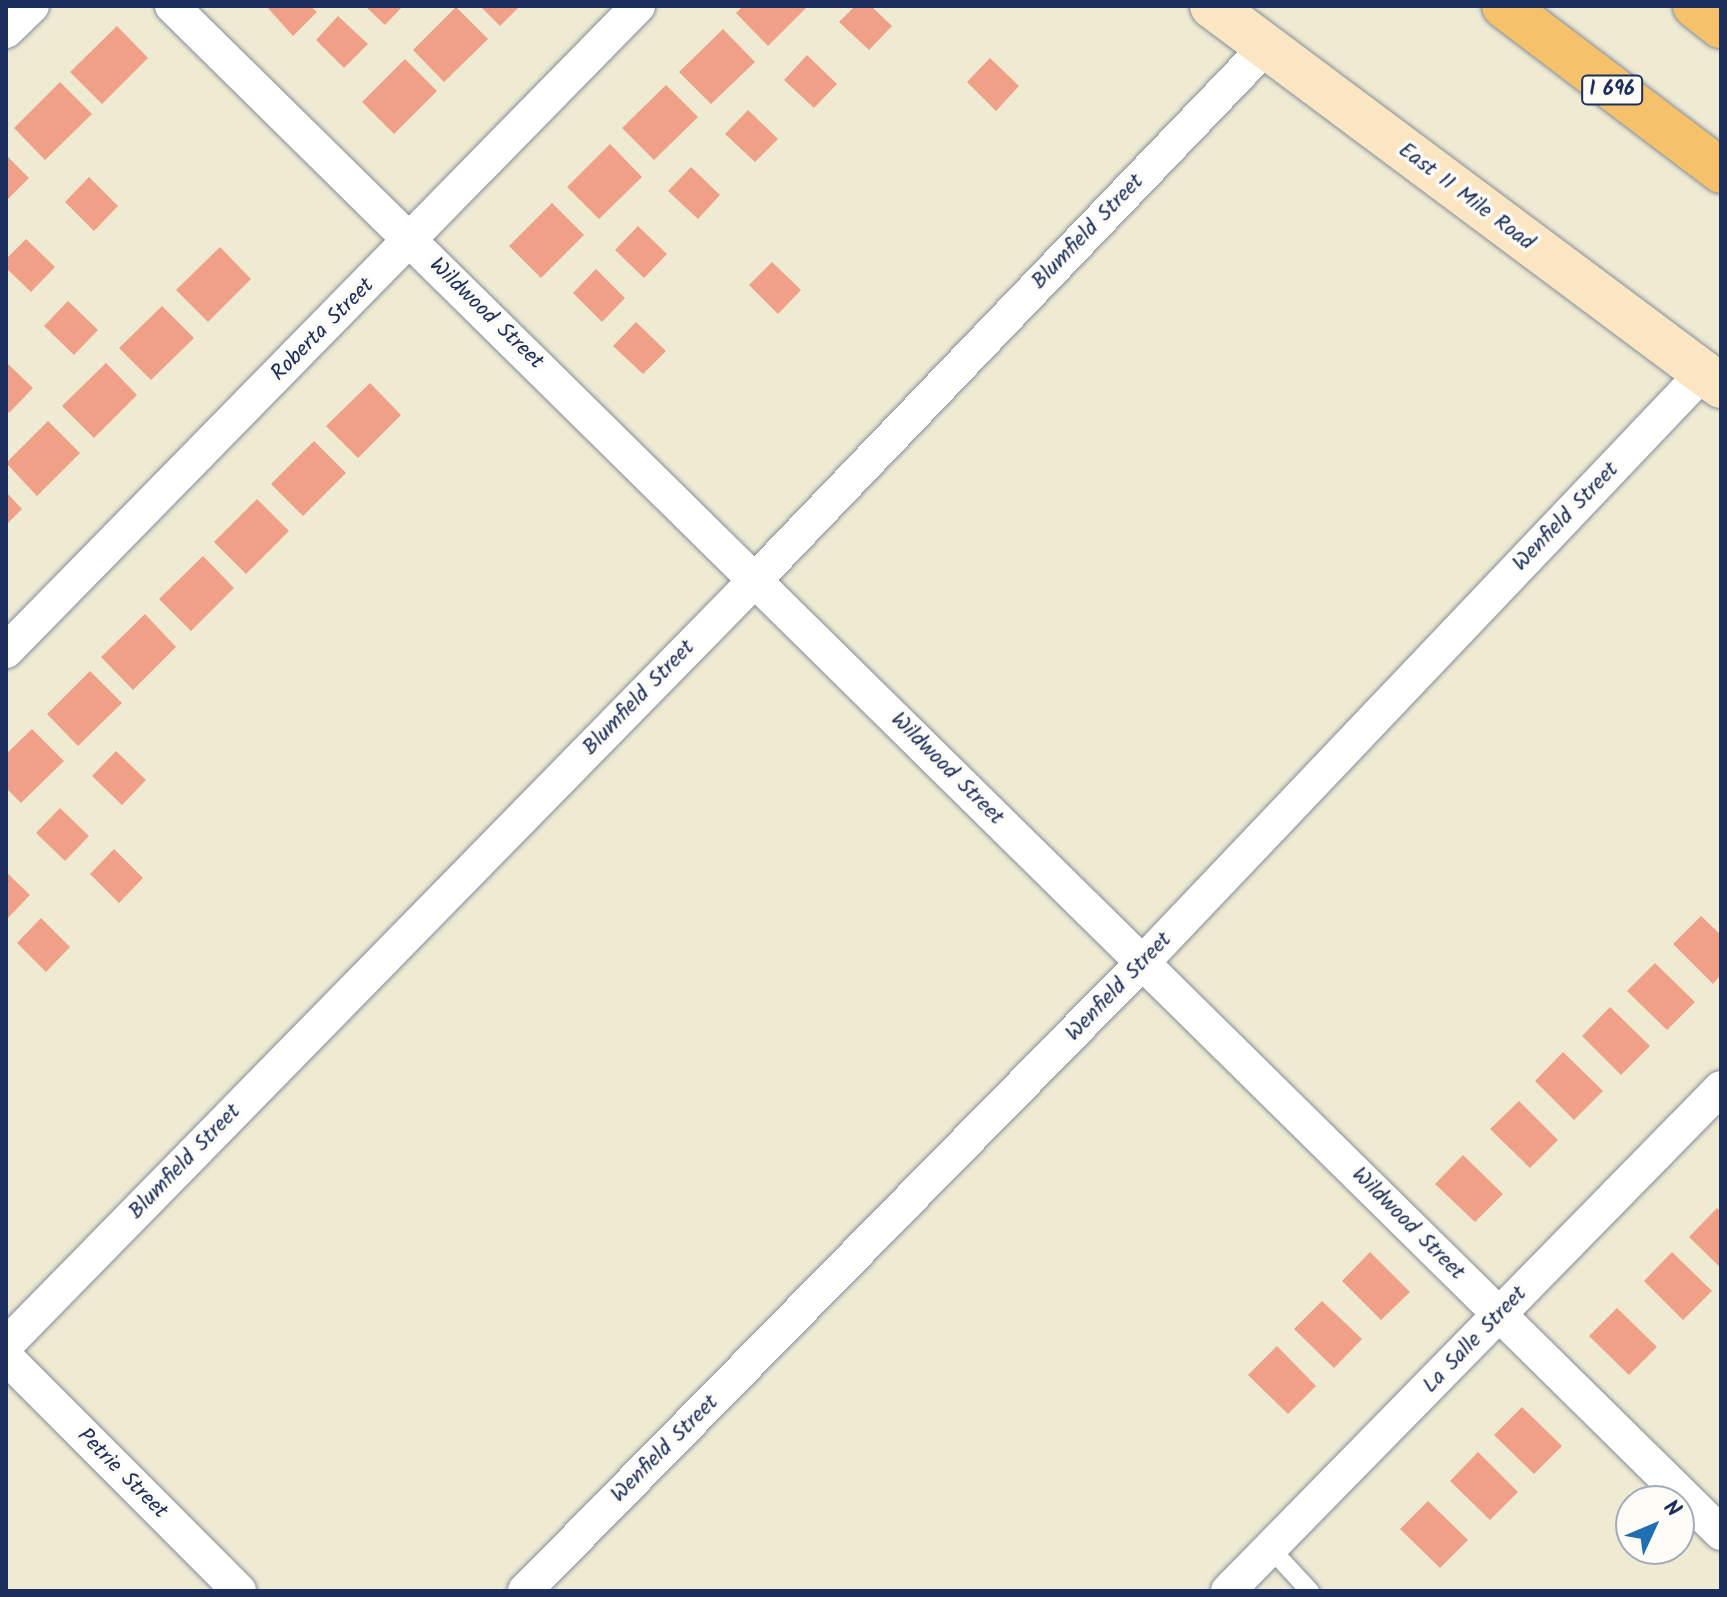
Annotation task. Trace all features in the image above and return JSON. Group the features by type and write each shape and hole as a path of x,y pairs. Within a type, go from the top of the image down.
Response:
{"highway":[{"name":"I 696","path":"1504,6 1721,171"},
{"path":"1695,6 1721,26"}],"main road":[{"name":"East 11 Mile Road","path":"1212,6 1712,379"}],"street":[{"path":"6,31 32,6"},
{"name":"Wildwood Street","path":"172,6 1721,1533"},
{"name":"Roberta Street","path":"6,651 638,6"},
{"name":"Blumfield Street","path":"6,1345 756,579 1266,47"},
{"name":"Wenfield Street","path":"525,1591 1712,379"},
{"name":"La Salle Street","path":"1228,1591 1721,1088"},
{"name":"Petrie Street","path":"6,1357 239,1591"}],"lane":[{"path":"1270,1548 1310,1591"}],"building":[{"path":"266,6 310,6 317,12 293,36"},
{"path":"365,6 403,6 385,25"},
{"path":"480,6 520,6 500,26"},
{"path":"743,6 808,6 768,46 736,13"},
{"path":"855,6 871,6 892,26 869,50 839,22"},
{"path":"456,7 488,39 444,82 413,50"},
{"path":"338,16 368,44 344,68 316,40"},
{"path":"117,26 148,58 102,104 70,72"},
{"path":"723,29 755,62 711,104 679,72"},
{"path":"807,55 837,84 814,108 784,80"},
{"path":"990,58 1019,86 996,111 967,82"},
{"path":"405,59 437,91 394,134 362,102"},
{"path":"60,82 92,114 45,160 14,128"},
{"path":"666,85 698,117 654,160 622,128"},
{"path":"748,110 778,139 755,162 725,134"},
{"path":"610,144 642,177 599,219 567,187"},
{"path":"6,155 29,178 6,201"},
{"path":"691,167 720,195 698,219 668,191"},
{"path":"89,177 118,206 94,231 65,202"},
{"path":"552,203 584,235 541,278 509,246"},
{"path":"638,226 667,254 644,278 615,250"},
{"path":"26,239 55,267 31,292 6,268 6,259"},
{"path":"220,247 251,279 208,322 176,290"},
{"path":"772,262 801,290 778,314 749,285"},
{"path":"596,269 625,298 602,322 573,293"},
{"path":"68,301 98,330 74,355 44,326"},
{"path":"162,306 194,338 151,380 119,348"},
{"path":"636,322 666,351 643,374 613,346"},
{"path":"6,362 33,388 9,413 6,410"},
{"path":"106,363 137,395 94,438 62,406"},
{"path":"370,383 401,415 358,458 326,426"},
{"path":"48,421 80,453 37,496 6,463"},
{"path":"314,441 346,473 303,516 271,484"},
{"path":"6,492 22,509 6,525"},
{"path":"257,499 289,531 246,574 214,542"},
{"path":"203,556 234,588 191,631 159,599"},
{"path":"145,614 176,647 133,690 101,657"},
{"path":"90,671 122,703 78,746 47,714"},
{"path":"32,729 64,761 21,803 6,788 6,754"},
{"path":"116,751 146,780 122,805 92,776"},
{"path":"60,808 89,836 65,861 36,833"},
{"path":"114,849 143,878 119,903 90,874"},
{"path":"6,872 30,895 6,920"},
{"path":"1701,916 1721,935 1721,975 1713,984 1673,944"},
{"path":"41,918 70,947 46,972 17,943"},
{"path":"1655,963 1695,1002 1667,1030 1627,991"},
{"path":"1610,1007 1650,1046 1621,1075 1582,1036"},
{"path":"1563,1052 1603,1091 1574,1120 1535,1081"},
{"path":"1519,1101 1558,1140 1530,1168 1490,1129"},
{"path":"1463,1155 1503,1194 1475,1222 1435,1184"},
{"path":"1717,1208 1721,1212 1721,1268 1689,1237"},
{"path":"1370,1252 1410,1292 1381,1320 1342,1281"},
{"path":"1672,1252 1712,1291 1683,1320 1644,1281"},
{"path":"1322,1301 1362,1339 1334,1368 1294,1329"},
{"path":"1617,1308 1657,1347 1629,1375 1589,1336"},
{"path":"1277,1346 1316,1386 1288,1414 1248,1375"},
{"path":"1522,1407 1562,1446 1534,1474 1494,1435"},
{"path":"1478,1452 1518,1492 1490,1520 1450,1481"},
{"path":"1428,1501 1468,1540 1440,1568 1400,1529"}]}
